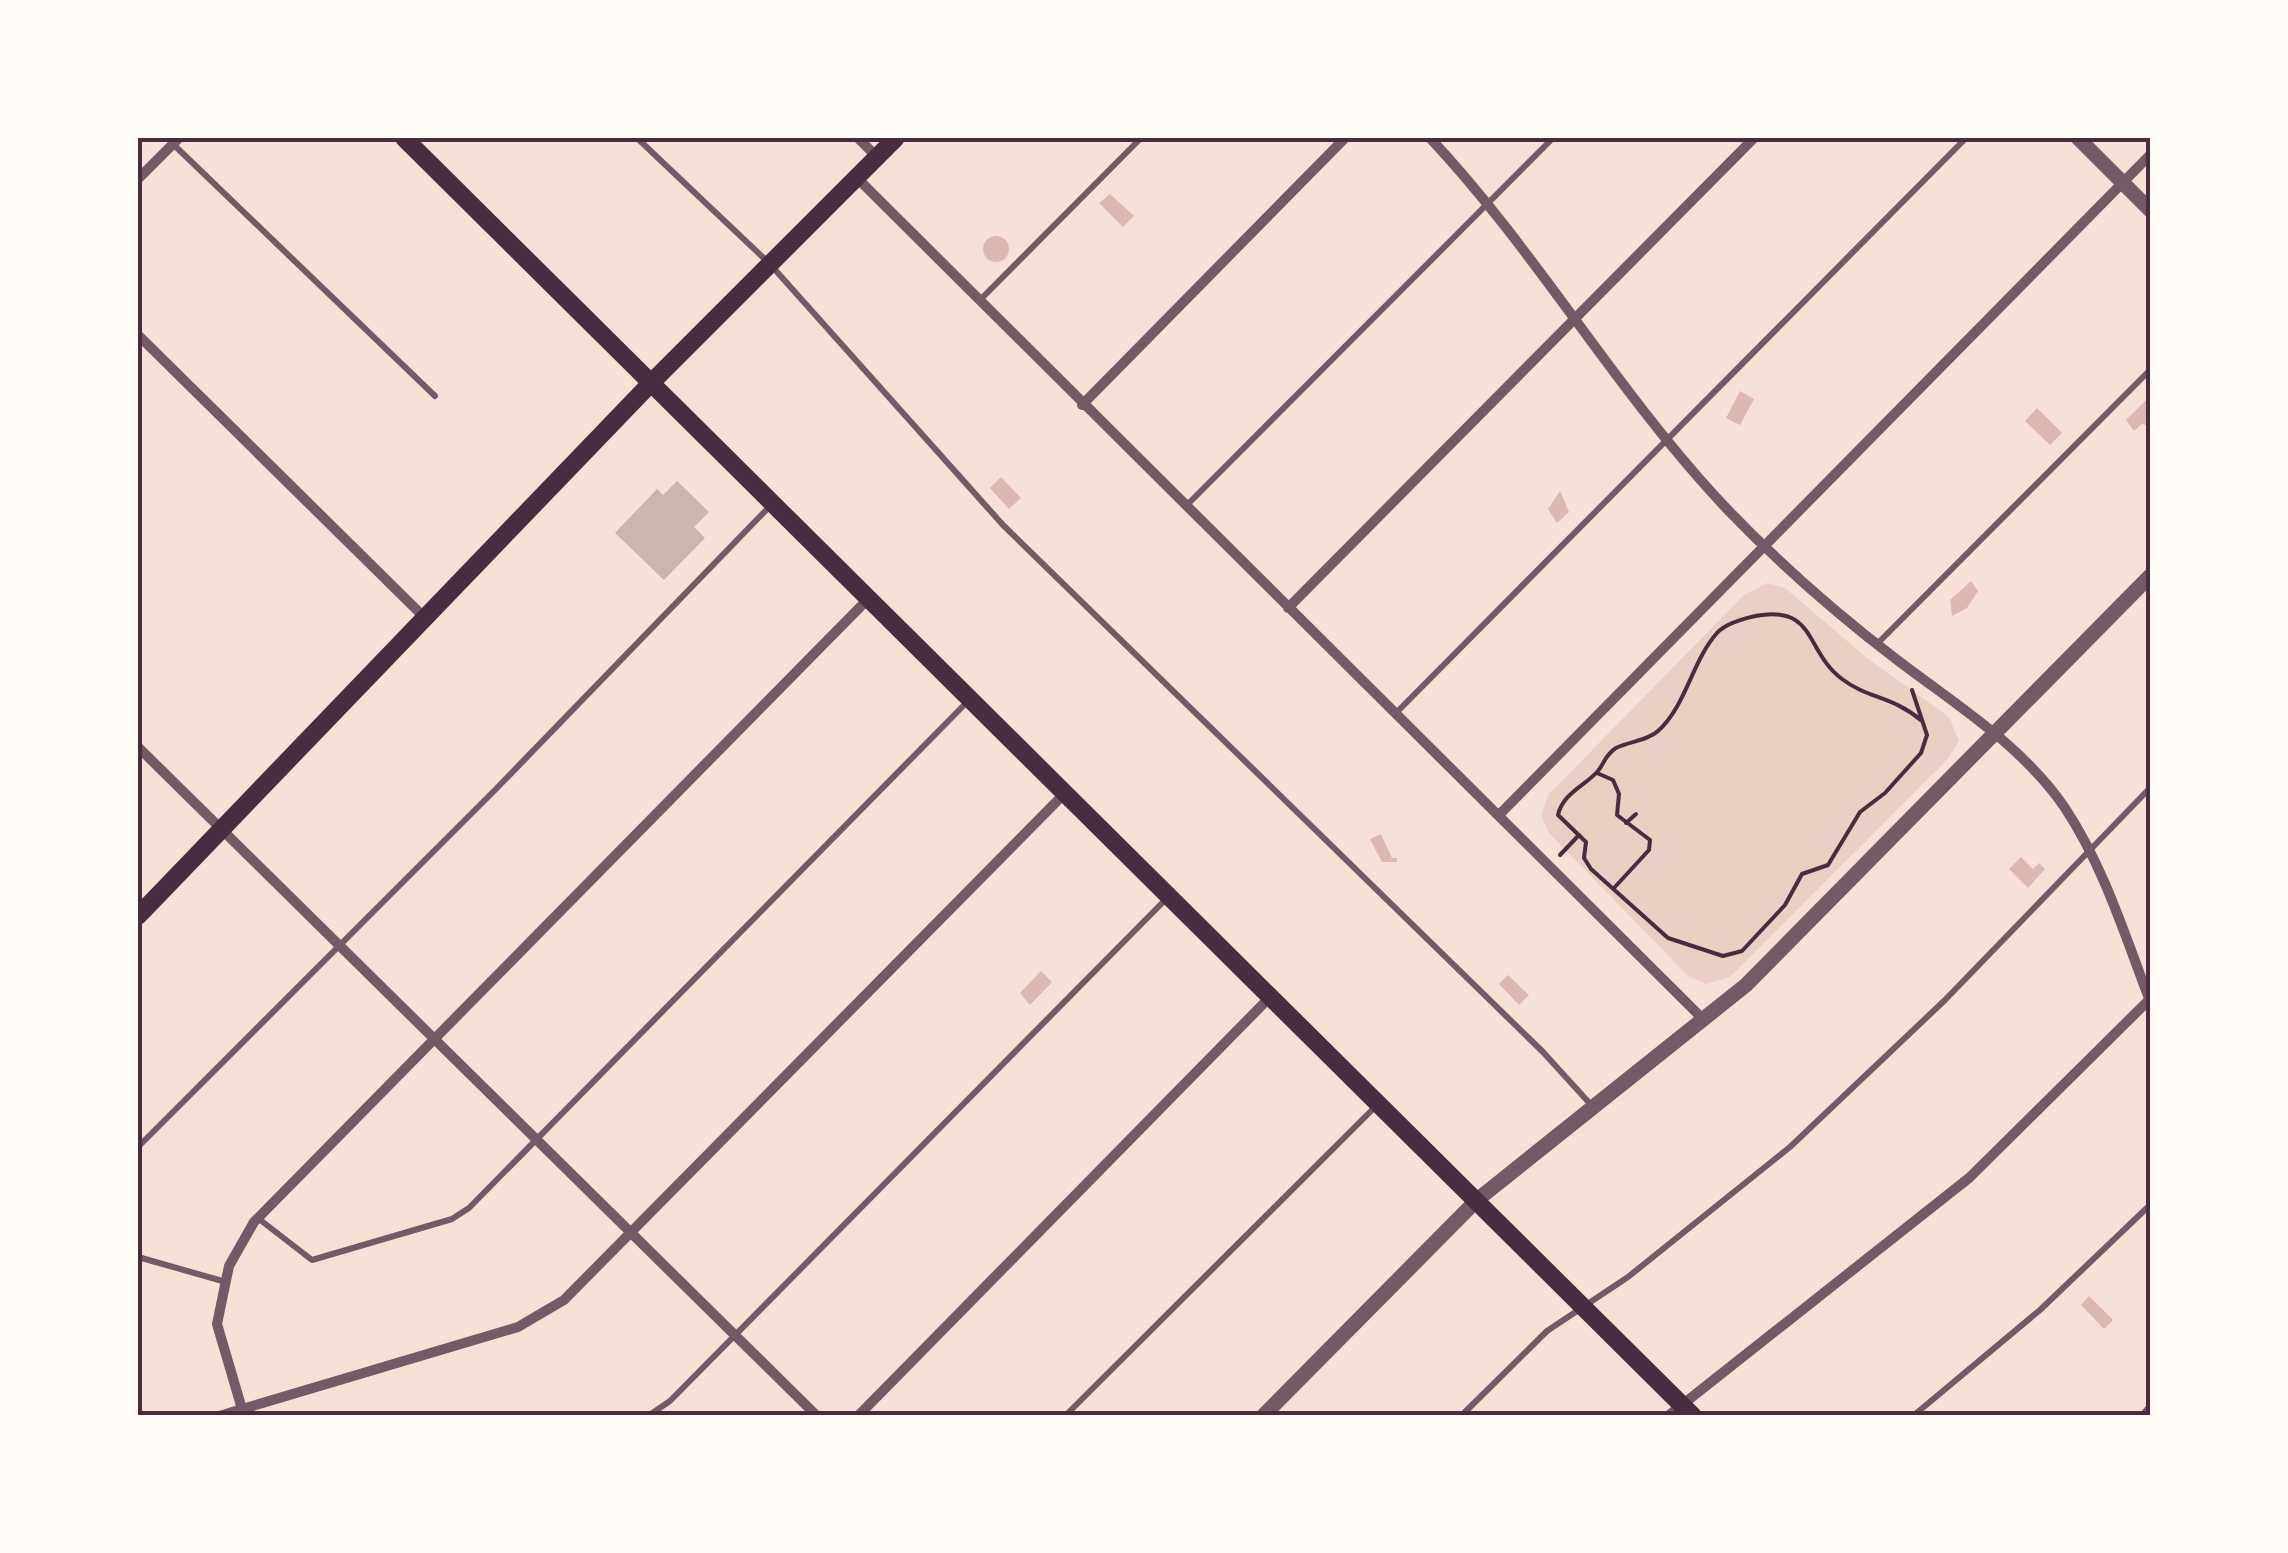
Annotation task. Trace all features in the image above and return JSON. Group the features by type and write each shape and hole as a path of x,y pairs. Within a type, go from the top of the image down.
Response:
{"main road":[{"path":"404,138 1584,1307 1680,1411"},
{"path":"138,916 651,383 896,138"}],"street":[{"path":"858,138 876,156"},
{"path":"1082,405 1346,138"},
{"path":"1430,138 1489,202 1573,321 1668,439 1766,546 1876,644 1995,733 2048,786 2088,849 2150,1000 1970,1178 1680,1411"},
{"path":"1288,608 1754,138"},
{"path":"2078,138 2150,210"},
{"path":"138,179 176,141"},
{"path":"1499,815 2150,156"},
{"path":"855,176 1704,1020"},
{"path":"138,335 424,618"},
{"path":"1263,1416 1476,1200 1746,985 2150,576"},
{"path":"242,1409 217,1324 229,1266 258,1218 868,598"},
{"path":"138,747 816,1416"},
{"path":"219,1416 518,1326 564,1300 1065,793"},
{"path":"858,1416 1271,996"},
{"path":"2144,1416 2150,1410"}],"lane":[{"path":"637,138 769,264 1002,525 1543,1052 1593,1107"},
{"path":"980,300 1141,138"},
{"path":"1187,506 1553,138"},
{"path":"1397,712 1966,138"},
{"path":"176,141 435,396"},
{"path":"1876,644 2150,370"},
{"path":"138,1147 773,504"},
{"path":"258,1218 305,1258 324,1258 452,1218 469,1208 970,699"},
{"path":"1461,1416 1548,1332 1790,1147 1945,1000 2150,788"},
{"path":"648,1416 670,1401 1169,896"},
{"path":"1065,1416 1379,1103"},
{"path":"1912,1416 2040,1310 2150,1204"},
{"path":"138,1256 226,1282"}],"path":[{"path":"1918,677 1912,688 1922,721 1927,742 1921,753 1884,793 1860,812 1828,865 1802,874 1785,905 1742,952 1724,956 1668,938 1636,914 1587,863 1586,842 1560,819 1558,810 1586,778 1597,772 1612,750 1654,736 1669,720 1719,630 1761,615 1799,620 1832,671 1845,682 1900,702 1922,721"},
{"path":"1597,772 1613,780 1619,794 1618,816 1646,834 1649,850 1614,888"},
{"path":"1626,823 1636,814"},
{"path":"1550,866 1580,835"}],"shaded area":[{"path":"1110,194 1134,216 1123,227 1099,203"},
{"path":"996,236 1005,240 1009,249 1005,258 996,262 987,258 983,249 987,240"},
{"path":"1740,391 1754,399 1740,425 1726,418"},
{"path":"2146,400 2150,401 2150,426 2142,424 2134,431 2126,420"},
{"path":"2037,408 2062,433 2050,445 2025,421"},
{"path":"1001,477 1021,498 1009,509 990,488"},
{"path":"1560,491 1569,512 1557,523 1548,509"},
{"path":"1971,581 1978,591 1967,608 1952,616 1950,600"},
{"path":"1767,583 1785,588 1867,658 1949,717 1959,741 1947,760 1730,977 1706,984 1688,976 1549,833 1541,815 1549,794 1744,595"},
{"path":"1381,834 1397,862 1382,862 1370,839"},
{"path":"2021,857 2033,869 2039,863 2045,869 2028,888 2009,869"},
{"path":"1041,971 1052,982 1030,1005 1020,993"},
{"path":"1508,975 1529,995 1519,1005 1499,984"},
{"path":"2089,1296 2113,1320 2104,1329 2081,1305"}],"building":[{"path":"677,481 709,512 694,527 705,538 664,580 615,533 657,489 663,495"}]}
